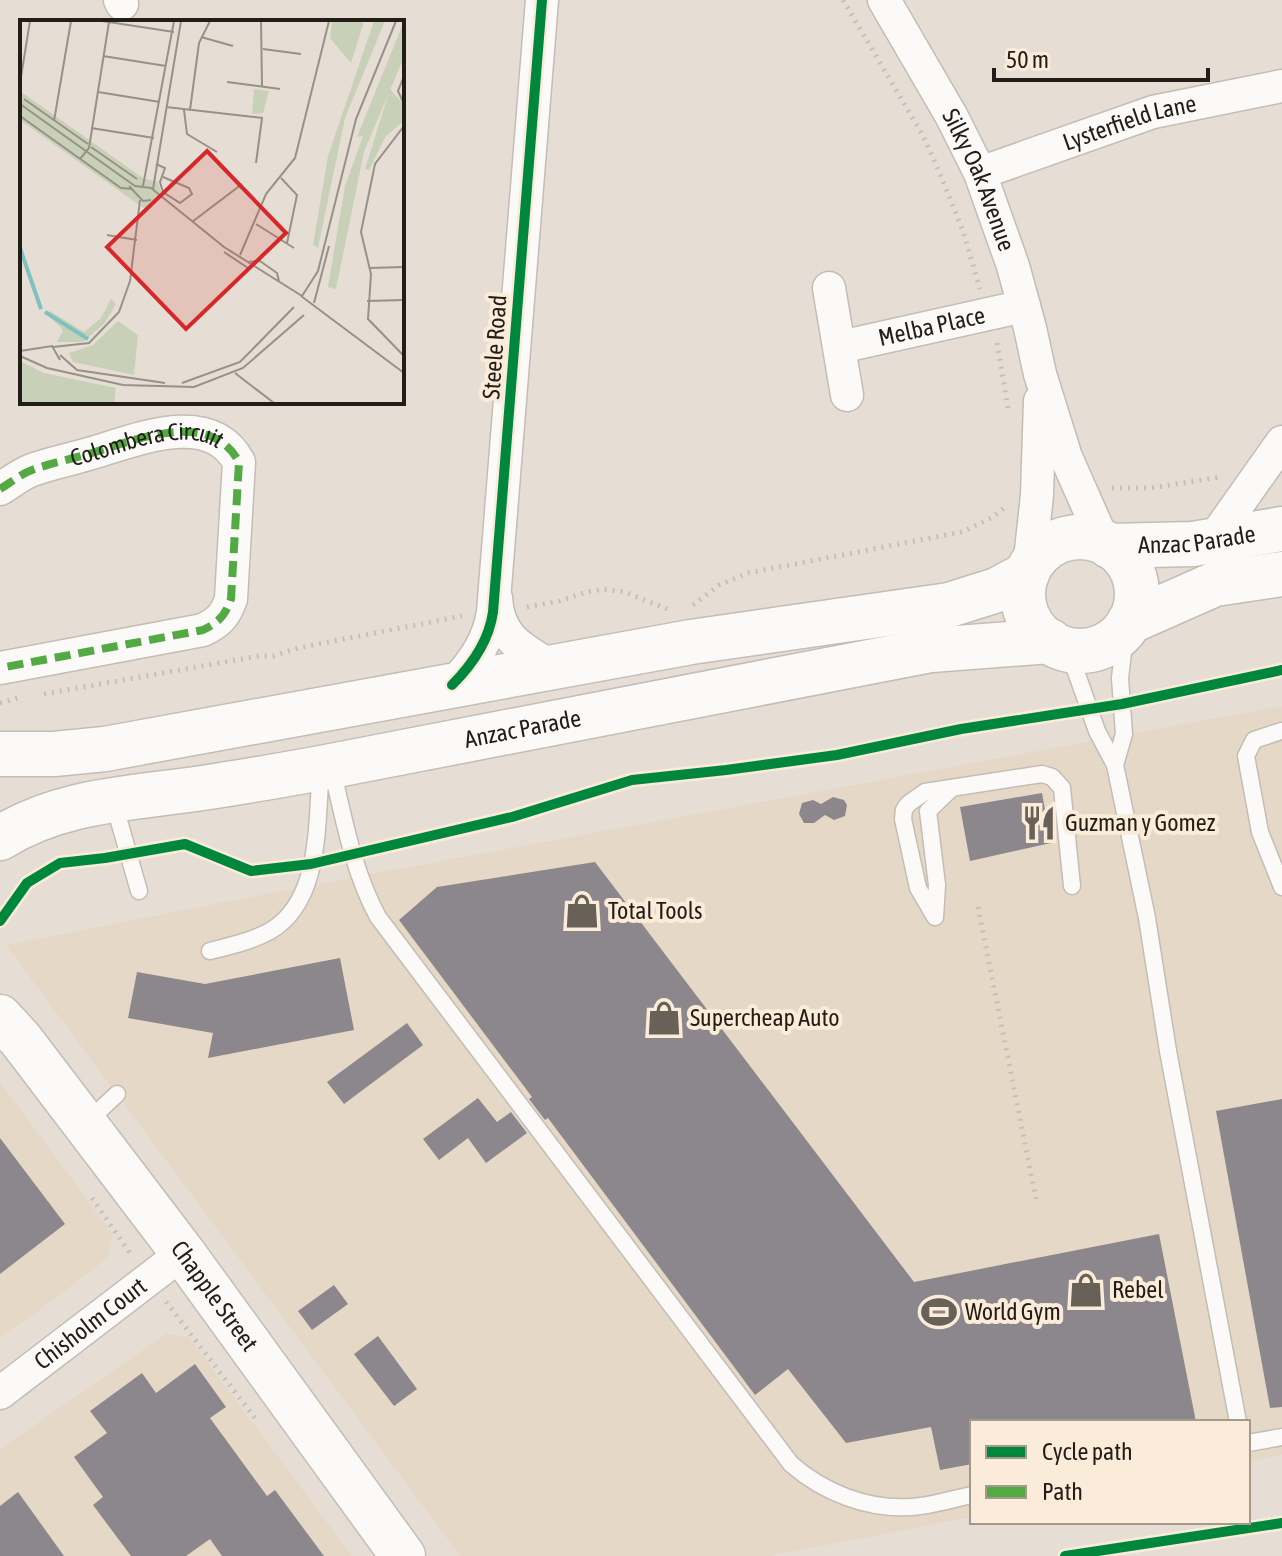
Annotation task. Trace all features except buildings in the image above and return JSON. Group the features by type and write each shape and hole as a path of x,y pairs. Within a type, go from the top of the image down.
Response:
{"main road":[{"name":"Anzac Parade","path":"1106,544 1212,541 1282,529"},
{"path":"1080,537 1106,544 1124,559 1136,578 1137,602 1128,625 1107,644 1092,650 1071,650 1053,643 1032,625 1026,612 1024,597 1028,571 1040,553 1063,540 1080,537"},
{"path":"0,754 54,754 105,749 691,642 936,608 982,595 1028,571"},
{"name":"Anzac Parade","path":"1128,625 1215,584 1282,574"},
{"name":"Anzac Parade","path":"0,838 61,809 326,767 931,650 1053,643"},
{"name":"Chapple Street","path":"0,990 10,1029 183,1253 403,1556"}],"street":[{"name":"Steele Road","path":"452,685 469,667 483,645 495,605 542,0"},
{"name":"Silky Oak Avenue","path":"884,0 952,117 980,173 1024,306 1040,374 1080,490 1106,544"},
{"name":"Lysterfield Lane","path":"980,173 1153,112 1282,86"},
{"path":"829,288 847,395"},
{"name":"Melba Place","path":"840,347 1024,306"},
{"name":"Silky Oak Avenue","path":"1028,571 1037,495 1040,374"},
{"name":"Colombera Circuit","path":"0,489 30,470 159,433 212,436 233,451 239,462 231,599 218,623 203,630 0,668"},
{"path":"1212,541 1282,442"},
{"path":"495,605 508,635 551,666"},
{"name":"Chisholm Court","path":"0,1393 183,1253"}],"lane":[{"path":"1115,765 1124,734 1120,678 1128,625"},
{"path":"1053,643 1075,669 1097,731 1115,765 1147,918 1168,1051 1238,1420"},
{"path":"1281,731 1254,740 1246,756 1260,832 1282,887"},
{"path":"210,951 261,936 282,923 295,908 307,884 326,767"},
{"path":"326,767 365,893 385,927 791,1464 811,1482 836,1494 859,1500 910,1507 970,1495"},
{"path":"952,788 928,811 937,885 935,917 918,888 903,827 904,810 925,792 1042,774 1057,780 1062,788 1072,886"},
{"path":"113,800 139,891"},
{"path":"84,1125 117,1094"},
{"path":"1250,1443 1282,1437"}],"path":[{"path":"843,0 922,134 936,164 973,258 982,300 992,313 1010,417"},
{"path":"1080,490 1150,488 1259,474"},
{"path":"0,703 273,656 495,605 560,601 603,589 625,592 667,609 694,605 719,585 748,573 962,532 993,517 1019,495 1037,495"},
{"path":"978,907 1036,1199"},
{"path":"87,1190 148,1280 261,1426"}],"shaded area":[{"path":"1282,706 1282,1455 1250,1462 1250,1420 970,1420 970,1517 769,1556 460,1556 6,945 328,882"},
{"path":"0,1082 112,1233 109,1257 0,1337"},
{"path":"166,1334 189,1337 352,1556 0,1556 0,1449"}],"marked path":[{"path":"0,489 39,468 171,432 210,436 226,446 239,462 231,599 217,621 203,630 0,668"}],"cycle path":[{"path":"452,685 479,652 493,612 542,0"},
{"path":"0,921 27,883 60,863 185,844 251,871 311,864 512,817 632,780 837,755 961,729 1122,704 1282,670"},
{"path":"1065,1556 1282,1523"}],"place":[{"name":"Guzman y Gomez","path":"1039,823"},
{"name":"Total Tools","path":"582,911"},
{"name":"Supercheap Auto","path":"664,1018"},
{"name":"Rebel","path":"1086,1290"},
{"name":"World Gym","path":"939,1312"}]}
